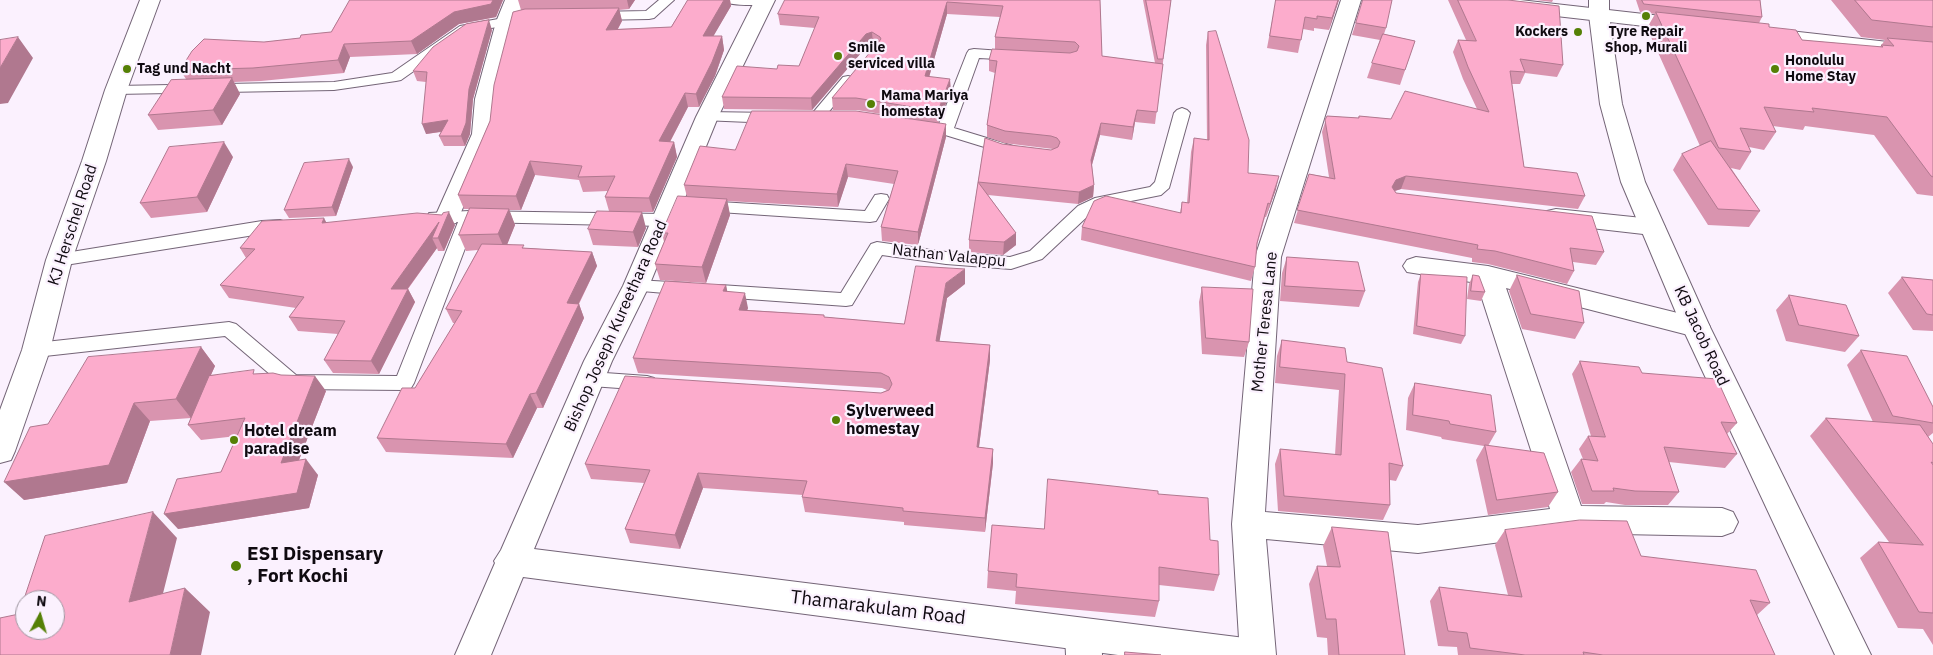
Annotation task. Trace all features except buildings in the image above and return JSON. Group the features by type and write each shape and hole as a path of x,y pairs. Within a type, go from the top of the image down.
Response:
{"street":[{"name":"KJ Herschel Road","path":"0,451 36,350 59,260 94,161 116,90 150,0"},
{"path":"447,217 483,134 486,99 506,22 515,0"},
{"name":"Bishop Joseph Kureethara Road","path":"473,655 598,361 636,286 707,118 765,0"},
{"name":"Mother Teresa Lane","path":"1258,655 1248,524 1268,257 1351,0"},
{"path":"1468,0 1599,8 1707,28"},
{"name":"KB Jacob Road","path":"1599,8 1611,104 1633,182 1696,327 1853,655"},
{"path":"1746,32 1933,53"},
{"path":"1912,51 1933,68"},
{"path":"1536,214 1652,227"},
{"path":"1416,266 1488,274 1696,327"},
{"path":"1488,274 1569,519"},
{"path":"1248,524 1418,539 1569,519 1722,522"},
{"name":"Thamarakulam Road","path":"512,561 1084,645 1246,655"}],"lane":[{"path":"579,16 649,15 667,0"},
{"path":"728,0 765,0"},
{"path":"116,90 334,86 396,77 465,29 529,17"},
{"path":"945,130 974,54 1031,57"},
{"path":"816,118 854,72"},
{"name":"Nathan Valappu","path":"636,286 846,300 877,248 946,258 1011,263 1020,261 1036,255 1084,210 1101,202 1155,191 1163,184 1182,113"},
{"path":"707,118 833,117"},
{"path":"908,124 945,130 1002,149 1021,151"},
{"path":"418,218 667,212 870,217 881,199"},
{"path":"36,350 229,329 292,382 404,383 469,216"},
{"path":"59,260 262,227 301,225"},
{"path":"591,379 669,384"}],"place":[{"name":"Tyre Repair Shop, Murali","path":"1646,16"},
{"name":"Kockers","path":"1578,32"},
{"name":"Smile serviced villa","path":"838,56"},
{"name":"Tag und Nacht","path":"127,69"},
{"name":"Honolulu Home Stay","path":"1775,69"},
{"name":"Mama Mariya homestay","path":"871,104"},
{"name":"Sylverweed homestay","path":"836,420"},
{"name":"Hotel dream paradise","path":"234,440"},
{"name":"ESI Dispensary , Fort Kochi","path":"236,566"}]}
